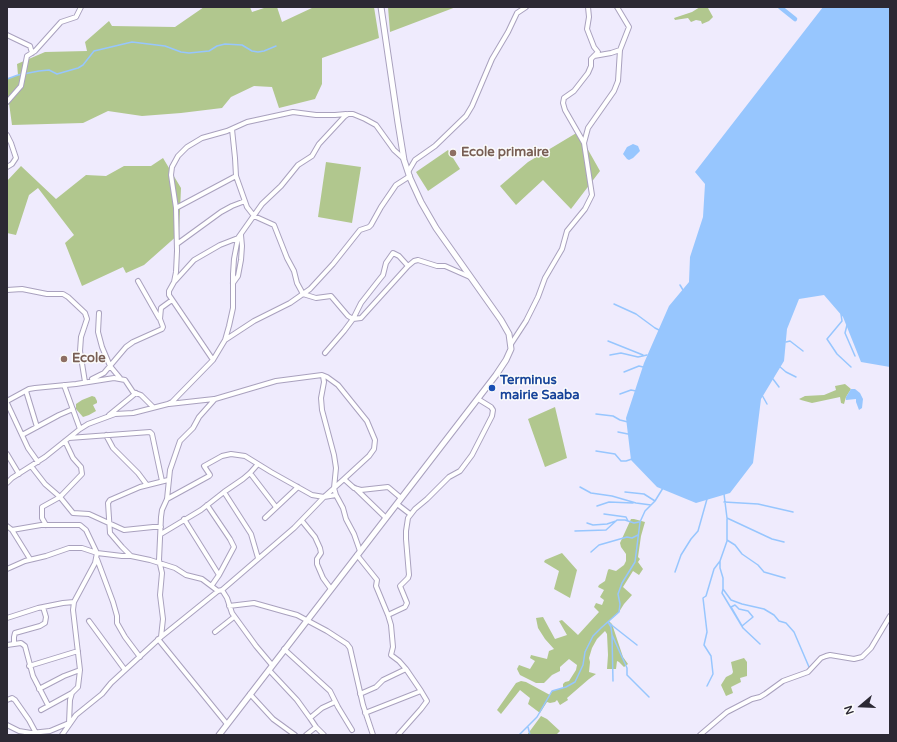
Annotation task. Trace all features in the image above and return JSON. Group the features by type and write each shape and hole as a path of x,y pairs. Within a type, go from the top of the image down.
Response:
{"street":[{"path":"7,102 20,88 25,59 35,51 61,22 76,17 81,7"},
{"path":"381,7 404,160 409,174 427,214 503,324 509,334 511,344"},
{"path":"225,340 254,321 290,303 310,289 360,231 371,225 394,189 409,174 414,160 435,146 466,116 472,106 492,59 515,17 519,11 526,7"},
{"path":"588,7 589,17 587,29 594,47 600,53"},
{"path":"584,143 588,128 616,86 619,76 620,50 629,26 617,7"},
{"path":"7,35 30,46 32,52"},
{"path":"219,735 504,364 511,344 526,321 538,297 544,278 562,249 567,231 585,209 591,198 592,191 584,143 565,110 563,100 565,96 574,91 588,73 591,66 591,59 594,56 600,53 613,53 620,50"},
{"path":"613,53 619,57"},
{"path":"174,282 176,272 177,244 176,208 171,175 172,167 178,156 202,138 232,129 248,122 293,112 316,115 348,114 360,116 376,125 394,150 404,160"},
{"path":"168,404 172,402 213,360 225,340 233,308 234,259 240,237 262,204 281,186 298,165 312,156 330,130 348,114"},
{"path":"232,129 236,176 249,212 254,216 274,225 294,272 297,283 303,294 316,298 331,296 344,312 353,319 363,317 414,261 418,260 437,266 446,266 471,277"},
{"path":"7,135 16,158 12,164 7,167"},
{"path":"176,208 236,176"},
{"path":"177,244 221,212 245,201"},
{"path":"213,360 172,300 169,291 174,282 194,260 220,245 240,237"},
{"path":"233,284 238,276 241,260 242,246 240,237"},
{"path":"325,353 353,319 360,303 383,275 386,263 391,255 395,254 399,256 408,266"},
{"path":"87,381 104,373 132,342 162,329 163,327 160,319 138,280"},
{"path":"7,290 22,289 47,294 63,294 85,313 87,319 81,337 80,351 87,381"},
{"path":"160,319 161,308 172,300"},
{"path":"99,312 98,332 102,347 110,366 120,378 125,380 133,392 141,396 153,408"},
{"path":"323,376 324,382 321,398 322,410 335,461 336,472 334,488 336,495 354,534 358,553 377,580 376,586 391,625 393,647 392,655 399,660 406,669 426,699 426,703 398,735"},
{"path":"62,735 76,715 102,694 160,638 302,521 324,497 369,456 374,448 375,440 373,432 367,421 338,385 328,377 323,376 276,381 215,399 168,404 133,413 107,416"},
{"path":"38,462 28,448 9,413 7,402 26,391 35,388 120,378"},
{"path":"64,385 80,429"},
{"path":"26,391 37,426"},
{"path":"7,483 38,462 80,429 107,416 136,394"},
{"path":"215,399 199,416 193,428 180,441 170,470 167,499 161,513 159,560 162,573 160,595 163,619 160,638 227,724"},
{"path":"388,615 405,607 407,603 400,586 410,574 406,531 410,514 449,478 460,471 472,455 492,416 493,410 491,407 478,399"},
{"path":"22,435 37,426 73,409"},
{"path":"67,440 106,435 151,432 162,482"},
{"path":"106,435 113,448 138,473 147,485"},
{"path":"46,525 42,518 42,508 60,497 82,474 82,471 73,458 67,440"},
{"path":"7,454 19,474"},
{"path":"167,499 209,476 210,475 204,466 226,454 245,456 312,495 324,497 336,495"},
{"path":"161,534 207,505 250,473 258,464"},
{"path":"31,466 45,484 60,497 73,513 89,514 109,524 128,530 161,527"},
{"path":"250,473 276,507"},
{"path":"344,479 386,518"},
{"path":"131,556 112,536 109,530 108,503 110,500 127,492 168,480"},
{"path":"265,518 298,487"},
{"path":"354,488 362,490 388,487 401,498"},
{"path":"224,492 251,534 258,558"},
{"path":"397,504 410,514"},
{"path":"207,505 234,547 212,585"},
{"path":"184,519 219,575"},
{"path":"302,521 311,531 320,548 322,553 317,559 317,564 323,578 331,589"},
{"path":"12,530 28,526 80,524 86,530 97,553 97,558 113,602 117,616 117,623 125,637 140,657"},
{"path":"7,526 12,530 30,560"},
{"path":"7,569 30,560 74,547 97,553 131,556 150,560 175,568 186,575 202,579 220,590 227,598 230,612 316,727 324,735"},
{"path":"41,710 72,693 78,687 80,670 73,610 74,602 90,574 97,558"},
{"path":"7,618 43,607 74,602"},
{"path":"229,606 248,602 297,615 333,634 345,643 350,648 365,713 373,735"},
{"path":"14,644 15,632 40,626 45,623 46,617 43,607"},
{"path":"700,735 727,712 752,698 760,697 783,681 808,672 821,658 830,655 854,659 862,657 871,648 890,616"},
{"path":"215,632 234,617"},
{"path":"89,621 126,670"},
{"path":"7,645 24,644 29,666 48,705"},
{"path":"284,649 327,688 352,730"},
{"path":"29,666 78,651"},
{"path":"360,694 376,687 383,680 406,669"},
{"path":"39,689 64,676 80,670"},
{"path":"365,713 422,691"},
{"path":"69,723 72,693"},
{"path":"250,694 274,719 295,735"},
{"path":"7,700 12,698 15,700 36,733"},
{"path":"310,718 322,708 335,702"},
{"path":"7,725 24,732 36,733 50,731 69,723"},
{"path":"306,735 316,727"}],"green space":[{"path":"204,7 250,7 252,12 267,7 277,7 282,22 314,7 374,7 379,38 322,58 322,84 315,99 279,108 272,87 254,86 231,97 222,108 142,116 108,111 83,123 12,125 9,103 7,104 7,79 18,75 17,64 45,52 87,51 85,42 109,21 112,26 175,27"},
{"path":"388,7 456,7 390,32"},
{"path":"700,7 709,7 708,8 713,17 709,21 702,24 701,21 696,20 691,22 688,18 675,20 674,18 692,12"},
{"path":"578,132 600,171 571,209 543,180 516,205 500,186 528,162"},
{"path":"448,150 460,169 428,191 416,172"},
{"path":"163,158 181,188 179,234 144,265 126,273 123,267 82,286 65,243 74,235 38,188 29,195 16,235 7,233 7,181 21,166 56,199 86,175 106,176 124,166 151,166"},
{"path":"326,162 361,167 352,223 318,217"},
{"path":"845,384 851,389 844,404 841,403 840,397 812,403 799,399 805,396 824,395 836,390 835,386"},
{"path":"92,396 95,397 97,401 97,403 93,405 96,411 83,417 76,409 76,404"},
{"path":"555,407 567,458 545,467 528,419"},
{"path":"631,519 645,522 638,557 640,559 638,562 643,569 639,575 633,571 623,587 632,595 619,612 609,621 612,624 623,657 628,664 624,667 617,661 616,669 607,669 607,634 605,631 597,639 589,658 589,672 596,674 567,698 568,700 560,705 557,700 550,703 547,702 540,713 528,704 530,698 520,690 501,714 497,710 516,683 521,681 526,682 550,695 552,691 563,688 563,684 569,681 576,670 577,665 569,659 560,667 560,671 552,675 544,683 536,683 520,675 517,669 519,665 530,669 535,661 530,658 531,655 547,659 549,651 554,649 538,628 536,618 543,617 555,639 567,635 559,621 562,620 578,635 599,612 594,607 596,603 602,605 604,600 600,597 604,590 598,587 605,581 609,569 616,571 624,565 626,561 626,554 620,543"},
{"path":"562,553 577,570 570,598 554,589 559,571 544,562 545,560"},
{"path":"744,658 747,662 747,676 740,678 741,682 731,687 733,693 726,696 721,685 726,677 733,672 731,662"},
{"path":"541,716 547,719 560,731 556,735 527,735"}],"water":[{"path":"823,7 890,7 890,367 861,362 843,317 824,295 799,299 787,329 784,361 761,399 753,463 730,493 696,503 657,487 631,460 626,418 644,363 669,306 689,282 690,257 703,217 705,184 695,172"},
{"path":"633,144 638,146 640,151 629,160 623,154 627,147"},
{"path":"851,389 855,389 860,393 863,399 862,408 859,410 856,399 846,400 846,397"}],"waterway":[{"path":"780,7 795,19"},
{"path":"7,79 18,75 39,71 49,70 57,74 78,68 83,65 94,51 132,42 165,46 181,52 189,53 209,51 217,46 225,44 242,45 252,51 258,52 276,46"},
{"path":"680,285 683,290"},
{"path":"614,304 636,314 659,330"},
{"path":"841,314 842,321 827,339 837,354 851,367"},
{"path":"847,325 845,333 855,356"},
{"path":"608,341 643,355"},
{"path":"786,342 790,341 803,351"},
{"path":"610,355 621,353 638,357 647,355"},
{"path":"624,372 639,366 643,367"},
{"path":"779,366 786,372 796,377"},
{"path":"773,379 779,387"},
{"path":"620,394 631,390 636,391"},
{"path":"762,395 767,404"},
{"path":"596,414 613,416 628,422"},
{"path":"618,432 628,434"},
{"path":"596,451 615,454 621,461 632,459"},
{"path":"580,487 591,493 651,505"},
{"path":"519,735 537,717 552,691 566,687 575,682 583,665 585,652 593,636 619,612 620,604 618,594 622,583 635,562 640,522 645,511 655,501 663,488"},
{"path":"625,492 644,494 655,501"},
{"path":"707,686 713,674 711,656 704,645 707,632 703,598 706,596 714,569 720,561 727,541 727,518 724,494"},
{"path":"675,572 681,555 698,531 707,499"},
{"path":"597,506 609,502 633,503"},
{"path":"724,502 758,504 793,512"},
{"path":"604,514 626,517 628,521"},
{"path":"727,518 772,539 784,542"},
{"path":"575,531 606,530 617,520 625,520 634,523 639,522"},
{"path":"587,523 593,525 607,524 616,521"},
{"path":"591,552 599,545 627,537 632,538 638,535"},
{"path":"727,540 735,545 742,554 758,565 764,572 785,578"},
{"path":"720,561 723,589 731,600 764,609 774,615 779,621 786,623 794,632 809,667"},
{"path":"723,589 722,593 743,628 760,644"},
{"path":"735,605 739,609 748,611 753,617 742,626 731,607 735,605"},
{"path":"608,622 611,627 612,635 613,681"},
{"path":"609,623 637,645"},
{"path":"612,635 627,668 627,675 649,697"},
{"path":"528,727 530,735"}],"place":[{"name":"Ecole primaire","path":"453,153"},
{"name":"Ecole","path":"64,359"},
{"name":"Terminus mairie Saaba","path":"492,388"}]}
